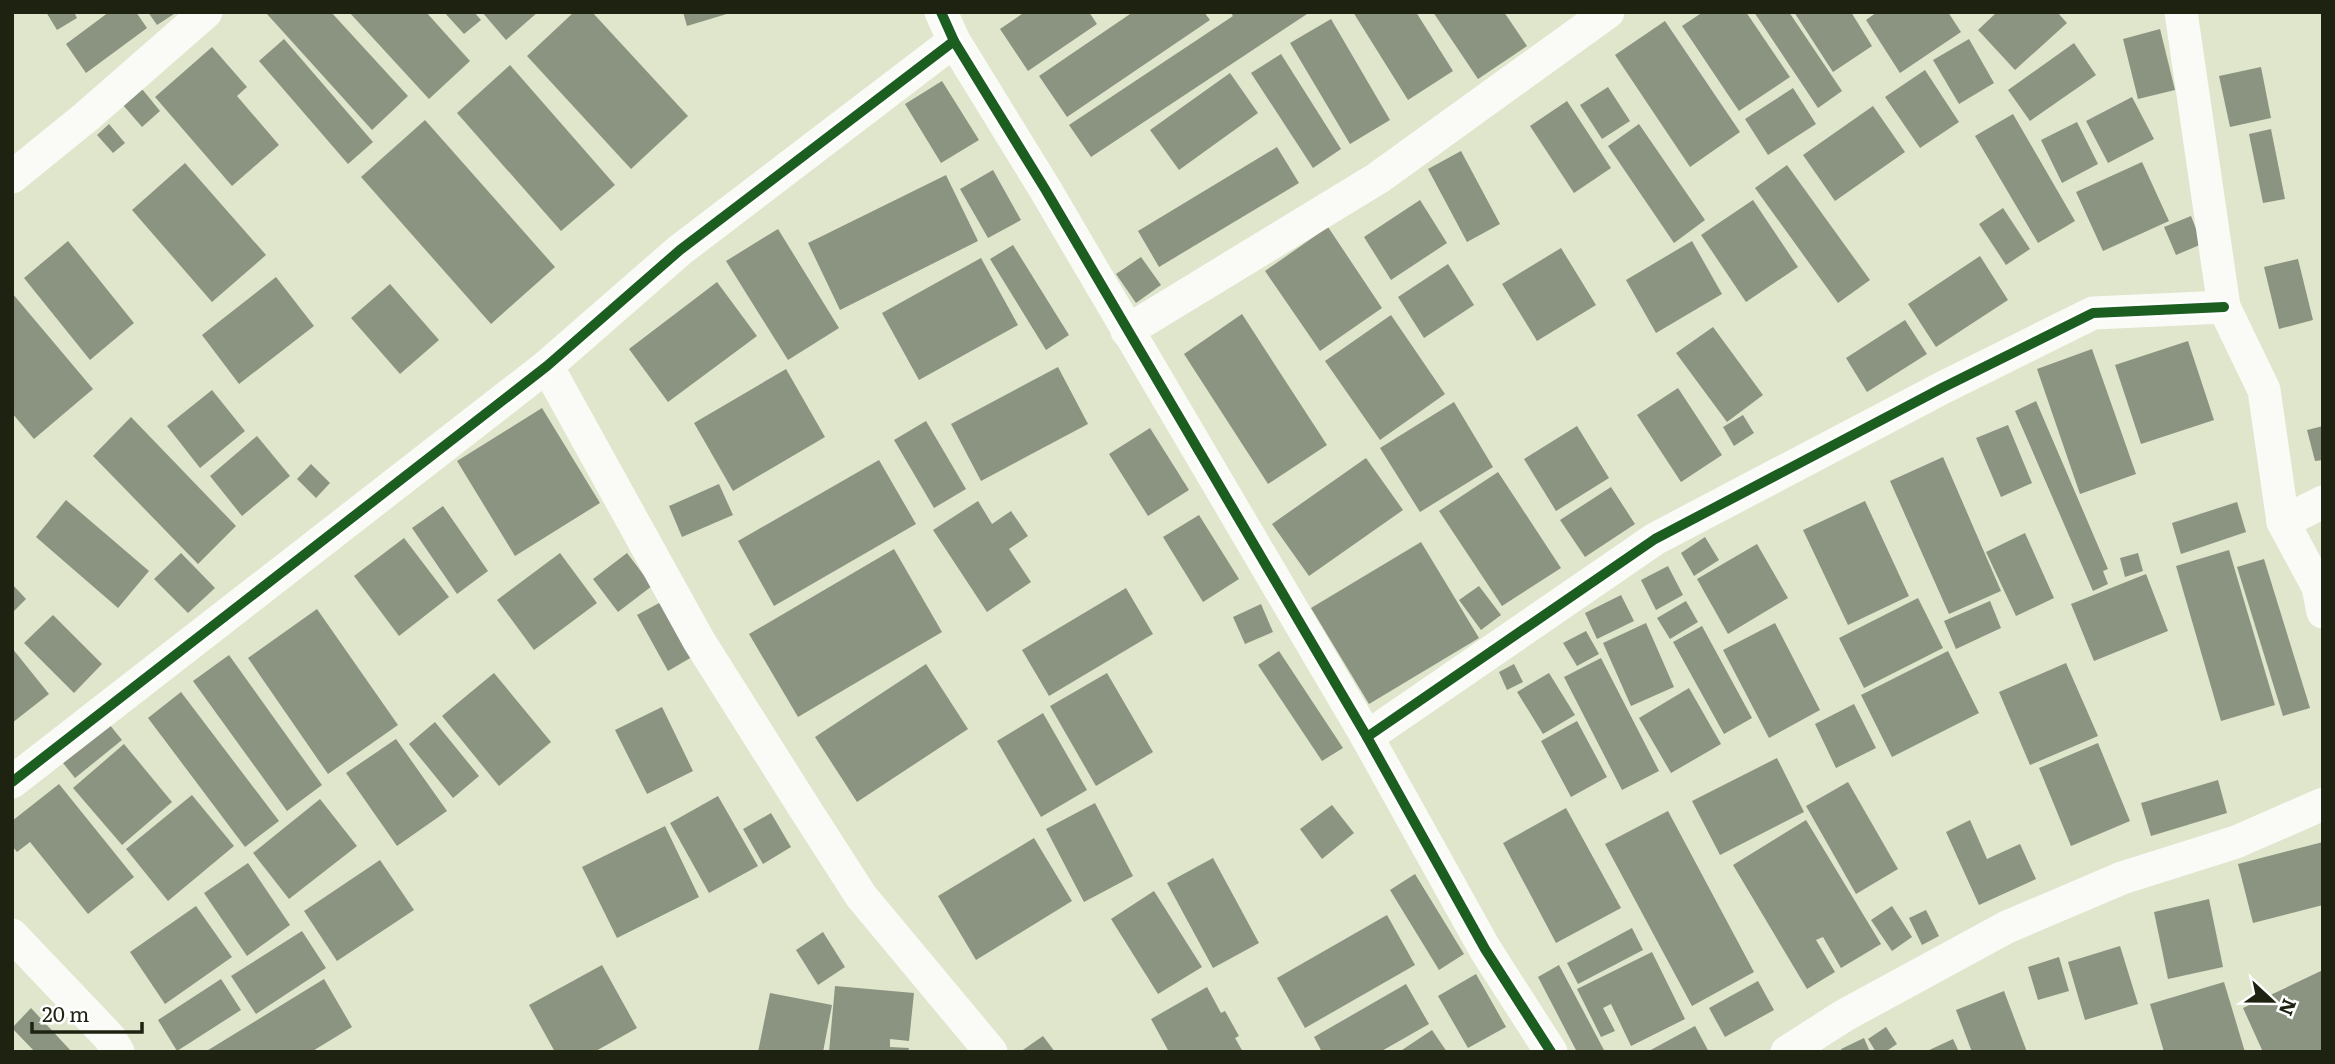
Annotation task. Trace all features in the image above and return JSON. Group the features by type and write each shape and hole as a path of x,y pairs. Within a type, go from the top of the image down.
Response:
{"street":[{"path":"12,177 86,117 206,12"},
{"path":"1127,331 1378,178 1608,12"},
{"path":"2188,15 2224,307 2264,390 2283,522 2318,587 2323,612"},
{"path":"12,782 547,366 680,250 947,26 1367,737 1485,949 1551,1052"},
{"path":"1367,737 1655,539 1956,381 2093,313 2224,307"},
{"path":"547,366 699,641 861,895 991,1052"},
{"path":"2283,522 2323,502"},
{"path":"1787,1052 1845,1015 2007,927 2122,878 2236,842 2323,804"},
{"path":"12,935 110,1038 118,1052"}],"building":[{"path":"46,12 74,12 77,18 57,30"},
{"path":"109,12 136,12 147,28 86,73 66,44"},
{"path":"148,12 177,12 157,25"},
{"path":"331,12 408,96 372,130 267,14"},
{"path":"349,12 426,12 470,61 429,99"},
{"path":"444,12 474,12 481,20 464,34"},
{"path":"482,12 538,12 506,40"},
{"path":"574,12 592,12 688,116 631,169 527,56"},
{"path":"683,12 730,12 730,13 687,26"},
{"path":"1025,12 1089,12 1097,24 1028,71 1000,29"},
{"path":"1133,12 1204,12 1210,20 1067,117 1039,76"},
{"path":"1230,12 1310,12 1091,157 1069,125 1233,16"},
{"path":"1353,12 1416,12 1453,71 1408,100"},
{"path":"1433,12 1504,12 1527,46 1478,79"},
{"path":"1703,12 1746,12 1790,77 1739,111 1682,26"},
{"path":"1754,12 1789,12 1842,91 1818,108"},
{"path":"1794,12 1851,12 1872,46 1833,72"},
{"path":"1877,12 1948,12 1961,32 1900,73 1866,20"},
{"path":"1997,12 2057,12 2067,23 2015,70 1978,30"},
{"path":"1331,19 1390,120 1350,144 1290,43"},
{"path":"1665,21 1740,132 1690,167 1615,55"},
{"path":"2160,29 2175,90 2138,99 2123,39"},
{"path":"284,39 373,142 348,164 259,61"},
{"path":"1969,39 1994,83 1959,104 1933,60"},
{"path":"2074,43 2096,75 2030,121 2008,90"},
{"path":"212,47 247,87 237,96 279,145 232,186 155,97"},
{"path":"1281,54 1341,149 1313,168 1251,73"},
{"path":"510,65 615,185 561,231 457,113"},
{"path":"2261,67 2271,118 2230,127 2219,76"},
{"path":"1925,70 1959,122 1920,148 1885,97"},
{"path":"1230,73 1258,113 1179,170 1150,130"},
{"path":"942,81 979,140 941,163 905,104"},
{"path":"1608,87 1630,121 1602,139 1580,105"},
{"path":"1793,88 1816,124 1768,155 1745,119"},
{"path":"142,89 160,111 142,127 123,105"},
{"path":"2132,97 2154,139 2108,163 2086,121"},
{"path":"1567,101 1611,168 1574,193 1530,126"},
{"path":"1873,106 1905,152 1835,201 1803,155"},
{"path":"2013,114 2075,221 2038,243 1975,136"},
{"path":"425,120 555,267 491,324 361,177"},
{"path":"2077,122 2098,164 2062,183 2041,140"},
{"path":"109,124 125,143 113,153 97,135"},
{"path":"1639,124 1705,220 1674,243 1608,146"},
{"path":"2271,129 2285,199 2263,203 2249,134"},
{"path":"1277,147 1299,183 1159,267 1138,231"},
{"path":"1461,151 1500,224 1467,242 1428,169"},
{"path":"2142,162 2169,221 2103,251 2076,192"},
{"path":"185,163 266,255 212,302 132,210"},
{"path":"1787,165 1870,280 1838,303 1755,188"},
{"path":"993,170 1021,220 988,238 960,189"},
{"path":"946,175 978,241 840,310 808,243"},
{"path":"1420,200 1447,243 1391,280 1364,237"},
{"path":"1753,200 1798,267 1746,302 1701,235"},
{"path":"2003,208 2030,249 2006,265 1979,224"},
{"path":"2191,216 2202,244 2176,255 2164,227"},
{"path":"1328,227 1382,308 1320,351 1265,271"},
{"path":"778,229 839,328 788,360 726,261"},
{"path":"68,241 134,323 90,360 24,278"},
{"path":"1692,241 1722,294 1656,333 1626,280"},
{"path":"1013,245 1069,335 1046,350 990,259"},
{"path":"1561,248 1596,305 1537,341 1502,284"},
{"path":"1980,256 2008,300 1936,347 1908,304"},
{"path":"1141,257 1161,285 1136,303 1116,274"},
{"path":"981,258 1018,325 919,380 882,313"},
{"path":"2298,259 2313,320 2279,329 2264,267"},
{"path":"1448,264 1474,305 1424,338 1398,297"},
{"path":"276,277 314,326 239,384 202,335"},
{"path":"717,282 757,336 668,402 629,349"},
{"path":"390,284 439,340 400,374 351,318"},
{"path":"12,293 93,389 34,439 12,413"},
{"path":"1242,314 1327,445 1268,484 1184,354"},
{"path":"1391,315 1445,394 1380,440 1325,361"},
{"path":"1905,320 1927,354 1867,392 1846,358"},
{"path":"1713,327 1763,395 1727,422 1676,353"},
{"path":"2188,341 2214,420 2141,444 2115,365"},
{"path":"2092,349 2136,474 2080,494 2037,369"},
{"path":"1058,367 1088,424 981,481 951,424"},
{"path":"786,369 825,437 733,491 694,423"},
{"path":"1678,388 1722,455 1681,482 1637,415"},
{"path":"212,390 245,431 200,468 167,426"},
{"path":"2036,401 2108,569 2103,571 2108,584 2093,591 2015,411"},
{"path":"1454,402 1493,467 1420,512 1380,448"},
{"path":"542,408 600,503 515,556 457,461"},
{"path":"1743,415 1754,433 1734,446 1723,427"},
{"path":"131,417 236,526 198,564 93,456"},
{"path":"926,421 966,489 934,508 894,440"},
{"path":"2008,425 2032,483 2001,497 1976,438"},
{"path":"1577,426 1609,478 1556,511 1524,459"},
{"path":"2323,426 2323,460 2315,461 2307,430"},
{"path":"1150,428 1189,490 1148,516 1109,454"},
{"path":"257,436 290,476 242,516 210,476"},
{"path":"1943,457 2001,591 1949,614 1890,481"},
{"path":"1366,458 1403,510 1309,576 1272,524"},
{"path":"879,460 916,524 774,606 738,541"},
{"path":"311,464 330,483 316,498 297,479"},
{"path":"1498,472 1561,568 1502,606 1439,511"},
{"path":"719,484 733,515 682,537 669,506"},
{"path":"1611,487 1635,524 1585,557 1560,520"},
{"path":"66,500 149,571 118,608 36,537"},
{"path":"978,501 992,524 1011,511 1028,536 1009,549 1031,582 987,612 933,530"},
{"path":"1865,501 1909,596 1848,625 1803,530"},
{"path":"2237,502 2246,532 2181,554 2172,523"},
{"path":"443,506 488,571 457,594 412,528"},
{"path":"1199,515 1239,579 1203,602 1163,537"},
{"path":"2025,533 2054,598 2016,616 1986,552"},
{"path":"1705,537 1719,560 1694,576 1681,553"},
{"path":"404,538 449,597 399,636 354,576"},
{"path":"1421,542 1479,638 1369,704 1311,608"},
{"path":"1757,544 1788,598 1728,634 1697,579"},
{"path":"894,549 942,632 798,717 749,634"},
{"path":"2229,550 2275,705 2221,721 2176,566"},
{"path":"181,553 215,588 188,613 154,579"},
{"path":"560,553 597,603 534,650 497,600"},
{"path":"627,553 652,586 618,612 593,579"},
{"path":"2138,553 2143,571 2125,577 2120,558"},
{"path":"2264,559 2310,708 2283,716 2237,567"},
{"path":"1668,566 1683,595 1656,610 1641,580"},
{"path":"2146,574 2168,631 2094,661 2071,604"},
{"path":"12,584 26,599 12,613"},
{"path":"1479,586 1501,615 1481,630 1459,600"},
{"path":"1126,588 1153,634 1049,696 1022,650"},
{"path":"1621,595 1634,621 1597,639 1585,613"},
{"path":"1918,598 1943,648 1864,688 1839,638"},
{"path":"1686,601 1698,622 1670,639 1657,618"},
{"path":"1990,601 2001,628 1956,649 1944,621"},
{"path":"661,602 692,657 668,671 637,615"},
{"path":"1261,604 1273,632 1245,644 1233,617"},
{"path":"317,609 398,725 328,774 248,658"},
{"path":"53,615 102,664 74,693 24,643"},
{"path":"1646,623 1674,687 1631,706 1603,643"},
{"path":"1775,623 1820,710 1769,738 1723,650"},
{"path":"1702,626 1752,718 1724,734 1673,642"},
{"path":"1586,631 1599,654 1577,666 1563,643"},
{"path":"12,648 49,694 12,723"},
{"path":"1279,651 1343,748 1322,761 1258,665"},
{"path":"1948,651 1979,713 1892,757 1861,695"},
{"path":"229,655 322,785 287,811 193,681"},
{"path":"1601,658 1659,771 1622,790 1564,677"},
{"path":"2066,663 2098,736 2030,765 1999,692"},
{"path":"926,664 968,729 857,802 815,737"},
{"path":"1514,664 1523,682 1507,690 1499,672"},
{"path":"494,673 551,742 499,786 442,716"},
{"path":"1107,673 1153,752 1096,786 1050,706"},
{"path":"1549,673 1575,715 1543,734 1517,692"},
{"path":"1689,688 1721,744 1671,773 1639,718"},
{"path":"181,692 279,821 245,847 148,718"},
{"path":"1854,704 1876,748 1836,768 1815,724"},
{"path":"662,707 693,771 647,794 615,730"},
{"path":"1043,713 1087,790 1041,817 997,741"},
{"path":"105,719 122,740 75,778 59,758"},
{"path":"1577,721 1607,777 1571,797 1541,741"},
{"path":"435,722 479,776 453,798 409,744"},
{"path":"396,739 447,811 397,846 346,773"},
{"path":"2098,743 2130,821 2071,846 2039,768"},
{"path":"124,744 172,802 122,845 73,788"},
{"path":"1777,758 1804,812 1720,855 1692,801"},
{"path":"2218,780 2227,813 2151,836 2141,803"},
{"path":"1848,782 1898,869 1856,894 1806,806"},
{"path":"59,784 134,877 88,914 30,842 17,852 12,846 12,821"},
{"path":"192,795 234,846 168,901 126,849"},
{"path":"718,796 758,866 709,893 670,823"},
{"path":"320,799 357,846 289,899 253,853"},
{"path":"1095,803 1133,876 1084,902 1046,829"},
{"path":"1332,805 1354,833 1322,859 1300,829"},
{"path":"1566,808 1621,908 1556,943 1503,843"},
{"path":"1668,811 1754,972 1692,1006 1605,844"},
{"path":"771,813 791,847 763,864 743,829"},
{"path":"1806,820 1881,944 1841,968 1823,937 1816,940 1835,972 1807,989 1733,865"},
{"path":"1970,820 1987,859 2020,844 2036,879 1979,905 1946,832"},
{"path":"665,826 699,897 617,938 582,867"},
{"path":"1034,838 1072,901 976,960 938,896"},
{"path":"2323,842 2323,905 2253,923 2238,864"},
{"path":"1213,858 1259,943 1213,968 1167,883"},
{"path":"380,860 414,910 337,961 304,911"},
{"path":"248,863 290,925 247,956 204,893"},
{"path":"1415,874 1464,954 1439,970 1390,890"},
{"path":"1154,891 1202,967 1158,994 1111,919"},
{"path":"2209,899 2223,967 2168,979 2154,912"},
{"path":"196,906 232,957 165,1004 130,952"},
{"path":"1892,906 1912,937 1892,951 1871,920"},
{"path":"1926,910 1939,936 1922,945 1909,918"},
{"path":"1387,915 1415,965 1305,1028 1277,978"},
{"path":"1632,928 1643,950 1578,984 1567,963"},
{"path":"302,931 326,968 256,1014 231,976"},
{"path":"823,932 845,967 818,985 796,950"},
{"path":"2120,946 2138,1004 2085,1020 2068,962"},
{"path":"1652,952 1685,1019 1631,1046 1611,1004 1603,1008 1615,1031 1601,1037 1577,989"},
{"path":"2059,957 2069,991 2038,1000 2028,967"},
{"path":"602,965 637,1028 594,1052 555,1052 529,1005"},
{"path":"1559,965 1605,1052 1577,1052 1538,977"},
{"path":"2323,970 2323,1049 2318,1052 2263,1052 2243,1008"},
{"path":"1476,974 1506,1027 1468,1048 1438,996"},
{"path":"221,979 241,1010 177,1051 158,1020"},
{"path":"324,979 352,1027 311,1052 205,1052"},
{"path":"1758,981 1774,1010 1725,1037 1709,1008"},
{"path":"2224,982 2245,1052 2164,1052 2150,1004"},
{"path":"1406,984 1429,1024 1380,1052 1322,1052 1314,1037"},
{"path":"835,986 914,993 909,1041 890,1039 890,1047 909,1048 908,1052 829,1052"},
{"path":"1207,987 1221,1013 1225,1011 1239,1036 1235,1038 1243,1052 1169,1052 1151,1019"},
{"path":"2004,991 2027,1052 1972,1052 1956,1010"},
{"path":"770,993 832,1005 823,1052 758,1052"},
{"path":"31,1008 72,1052 35,1052 12,1028"},
{"path":"1695,1026 1709,1052 1647,1052"},
{"path":"1886,1027 1897,1044 1885,1052 1876,1052 1868,1039"},
{"path":"1432,1030 1447,1052 1399,1052"},
{"path":"1043,1036 1055,1052 1020,1052"},
{"path":"1864,1038 1870,1052 1843,1052 1841,1049"},
{"path":"1953,1039 1959,1052 1925,1052"}],"cycle path":[{"path":"941,12 954,41 1045,189 1367,737 1485,949 1551,1052"},
{"path":"12,782 547,366 680,250 954,41"},
{"path":"1367,737 1655,539 1944,387 2093,313 2224,307"}]}
